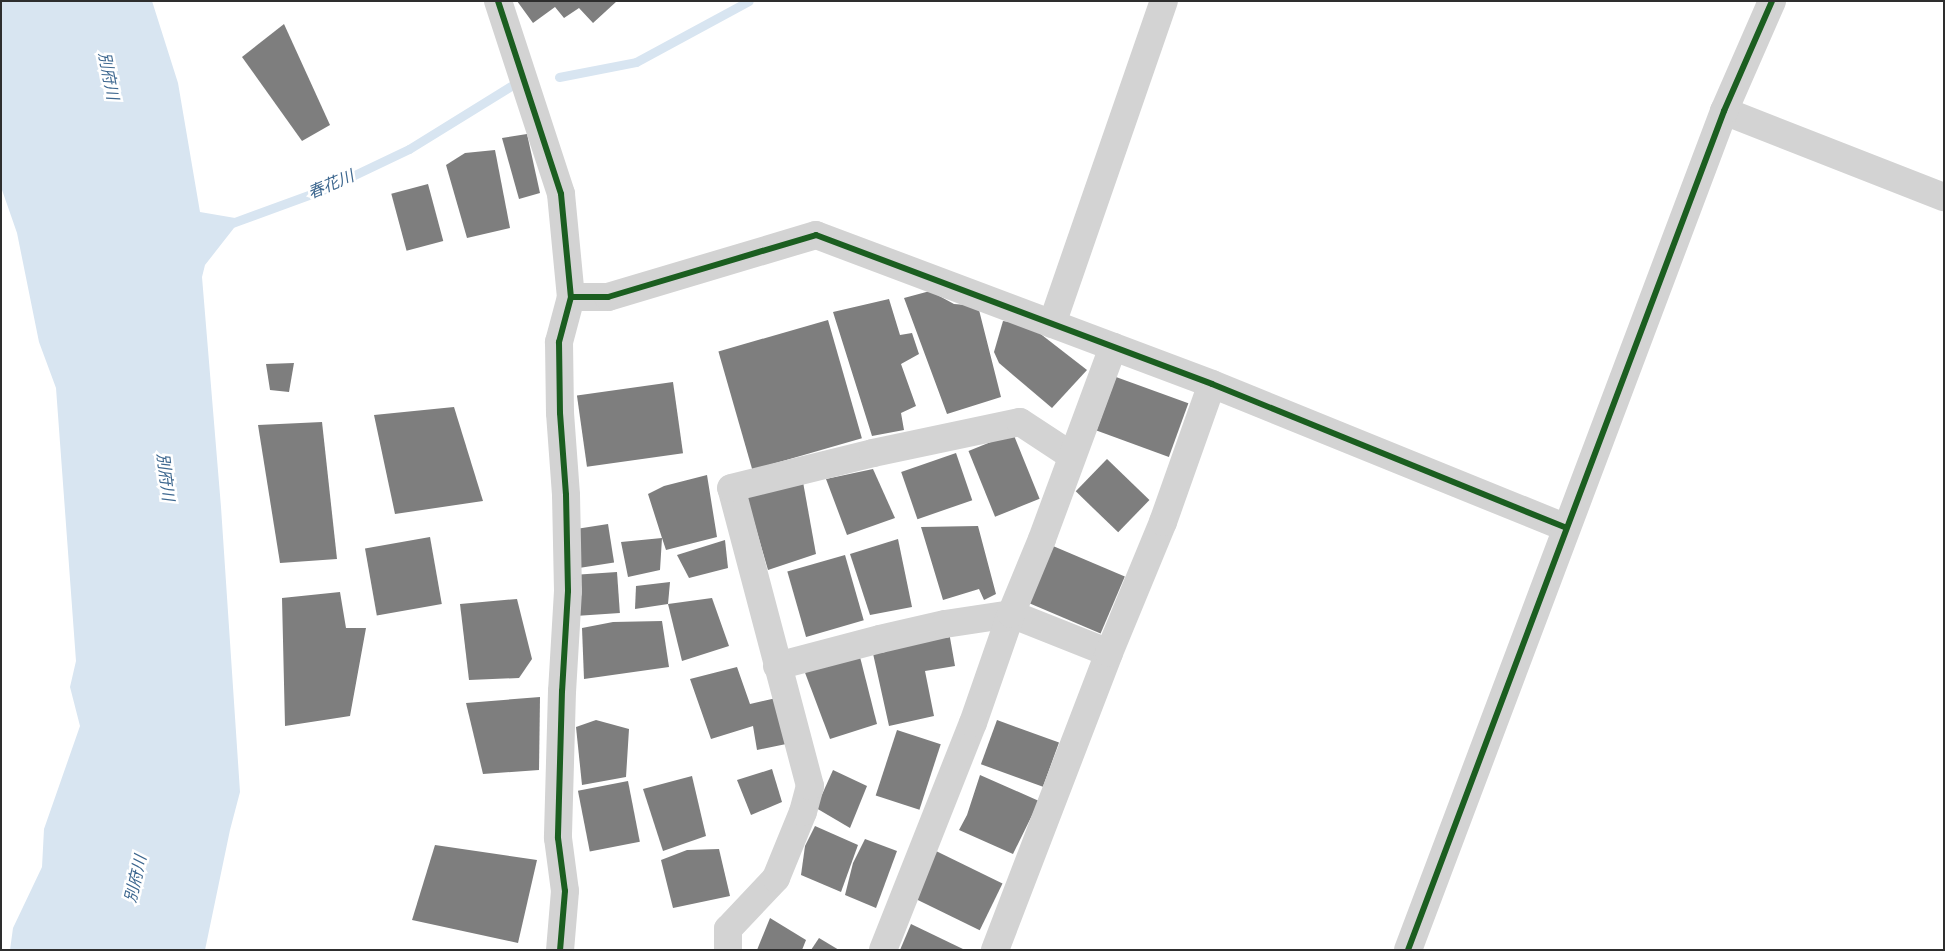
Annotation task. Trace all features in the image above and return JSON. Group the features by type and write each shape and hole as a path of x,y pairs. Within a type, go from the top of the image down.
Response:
{"street":[{"path":"498,1 561,194 571,297 559,342 560,413 566,495 568,591 562,691 558,838 565,891 560,950"},
{"path":"1052,324 1164,1"},
{"path":"1408,950 1724,111 1772,1"},
{"path":"1724,111 1944,197"},
{"path":"571,297 608,297 816,235 1212,384 1566,527"},
{"path":"883,950 973,723 1011,614 1042,538 1113,347"},
{"path":"995,950 1109,653 1163,522 1212,384"},
{"path":"728,950 728,929 776,878 803,812 810,786 777,666 732,488 873,454 1020,422 1072,456"},
{"path":"777,666 880,638 945,624 1011,614 1109,653"}],"water":[{"name":"別府川","path":"1,1 152,1 178,83 200,212 241,219 205,265 202,277 221,507 240,792 230,830 205,950 10,950 13,928 42,867 44,829 80,726 70,687 76,661 56,388 39,342 17,233 1,187"}],"building":[{"path":"517,1 617,1 593,23 579,8 564,18 555,7 533,23"},
{"path":"284,24 330,125 302,141 242,57"},
{"path":"527,134 540,193 519,199 502,138"},
{"path":"495,150 510,228 467,238 446,165 465,153"},
{"path":"428,184 443,241 407,251 391,194"},
{"path":"930,291 954,304 978,306 1001,397 947,414 904,298"},
{"path":"889,299 900,335 912,333 919,354 901,364 916,406 901,413 904,430 872,436 833,312"},
{"path":"828,320 862,438 752,470 718,351"},
{"path":"1003,321 1029,325 1087,370 1052,408 999,363 994,352"},
{"path":"294,363 289,392 270,390 266,364"},
{"path":"1116,377 1188,403 1169,457 1097,431"},
{"path":"673,382 683,453 587,467 577,395"},
{"path":"454,407 483,501 395,514 374,415"},
{"path":"322,422 337,559 280,563 258,425"},
{"path":"1013,433 1040,499 995,517 968,451"},
{"path":"956,453 972,500 917,519 901,472"},
{"path":"1107,459 1149,500 1118,532 1076,491"},
{"path":"873,469 895,518 847,535 826,479"},
{"path":"707,475 717,537 666,550 648,494 664,486"},
{"path":"803,482 816,554 768,570 746,494"},
{"path":"608,524 614,563 581,568 574,529"},
{"path":"978,526 996,594 984,600 979,589 943,600 921,527"},
{"path":"430,537 442,604 377,615 365,548"},
{"path":"662,538 660,570 628,577 621,542"},
{"path":"898,539 912,607 870,615 850,554"},
{"path":"725,540 728,568 689,578 677,555"},
{"path":"1053,546 1125,576 1101,634 1029,603"},
{"path":"845,555 864,620 806,637 787,572"},
{"path":"617,572 620,613 579,616 576,575"},
{"path":"670,582 668,604 635,609 636,586"},
{"path":"340,592 346,628 366,628 350,716 285,726 282,598"},
{"path":"712,598 729,646 682,661 668,604"},
{"path":"517,599 532,659 519,678 469,680 460,604"},
{"path":"662,621 669,667 584,679 582,628 613,622"},
{"path":"949,632 955,666 925,671 934,716 889,726 872,649"},
{"path":"859,653 877,724 830,739 804,670"},
{"path":"737,667 750,704 785,696 791,743 757,750 753,726 711,739 690,679"},
{"path":"540,697 539,770 483,774 466,703"},
{"path":"596,720 629,729 626,777 582,785 576,727"},
{"path":"997,720 1059,743 1043,787 981,764"},
{"path":"897,730 941,744 919,810 876,796"},
{"path":"772,769 782,802 751,815 737,780"},
{"path":"833,770 867,786 850,828 816,808"},
{"path":"980,775 1039,801 1013,854 959,830 967,815"},
{"path":"692,776 706,836 663,851 643,789"},
{"path":"628,781 640,842 590,852 578,791"},
{"path":"815,826 858,845 841,892 801,875 805,846"},
{"path":"865,839 897,851 876,908 845,895 853,863"},
{"path":"435,845 537,860 518,943 412,920"},
{"path":"719,849 730,896 673,908 661,860 687,850"},
{"path":"936,851 1003,883 980,930 913,898"},
{"path":"770,918 806,940 802,950 757,950"},
{"path":"911,924 965,950 900,950"},
{"path":"819,938 839,950 811,950"}],"waterway":[{"name":"春花川","path":"559,77 636,62 749,1"},
{"name":"春花川","path":"232,223 325,189 409,149 511,86"}],"cycle path":[{"path":"498,1 561,194 571,297 559,342 560,413 566,495 568,591 562,691 558,838 565,891 560,950"},
{"path":"1408,950 1724,111 1772,1"},
{"path":"571,297 608,297 816,235 1212,384 1565,527"}]}
